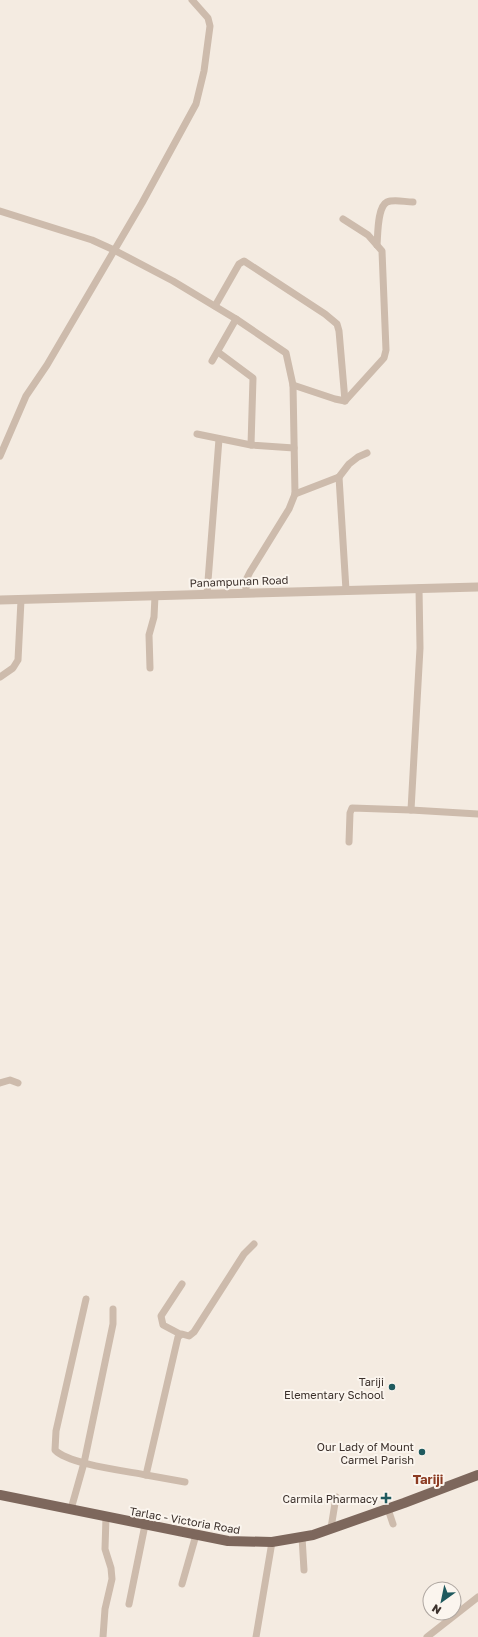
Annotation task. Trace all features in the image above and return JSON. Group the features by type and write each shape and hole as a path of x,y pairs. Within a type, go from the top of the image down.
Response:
{"main road":[{"name":"Tarlac - Victoria Road","path":"0,1495 228,1541 272,1542 302,1537 331,1528 388,1509 478,1475"}],"street":[{"path":"0,456 26,396 48,365 196,104 204,71 210,26 208,18 192,0"},
{"path":"377,244 379,218 384,205 388,202 413,202"},
{"path":"0,211 92,240 114,250 173,281 236,318 286,353 293,385 295,494 289,509 246,580 246,593"},
{"path":"343,219 368,234 382,251 384,261 386,350 380,364 345,401"},
{"path":"215,306 239,264 244,261 325,314 337,324 339,331 345,401"},
{"path":"212,361 236,318"},
{"path":"218,352 253,378 251,445"},
{"path":"293,385 345,401"},
{"path":"197,434 251,445 294,448"},
{"path":"207,594 219,439"},
{"path":"295,494 339,477 349,464 358,456 367,453"},
{"path":"339,477 346,590"},
{"name":"Panampunan Road","path":"0,600 478,587"},
{"path":"411,810 420,648 419,588"},
{"path":"150,668 149,635 154,617 155,596"},
{"path":"0,677 13,668 18,660 21,600"},
{"path":"349,842 350,812 352,808 478,814"},
{"path":"0,1083 10,1080 18,1083"},
{"path":"182,1284 161,1316 163,1325 180,1334 190,1336 244,1254 254,1244"},
{"path":"86,1298 54,1445 58,1453 84,1463 185,1482"},
{"path":"71,1509 84,1463 113,1324 113,1309"},
{"path":"146,1475 176,1340 180,1334"},
{"path":"331,1528 336,1497"},
{"path":"388,1509 392,1524"},
{"path":"103,1637 105,1609 112,1579 111,1568 105,1549 106,1517"},
{"path":"129,1604 145,1525"},
{"path":"182,1584 196,1535"},
{"path":"302,1537 304,1570"},
{"path":"256,1637 272,1542"},
{"path":"427,1637 478,1598"}],"place":[{"name":"Tariji Elementary School","path":"392,1387"},
{"name":"Our Lady of Mount Carmel Parish","path":"422,1452"},
{"name":"Carmila Pharmacy","path":"386,1498"}],"district":[{"name":"Tariji","path":"428,1479"}]}
